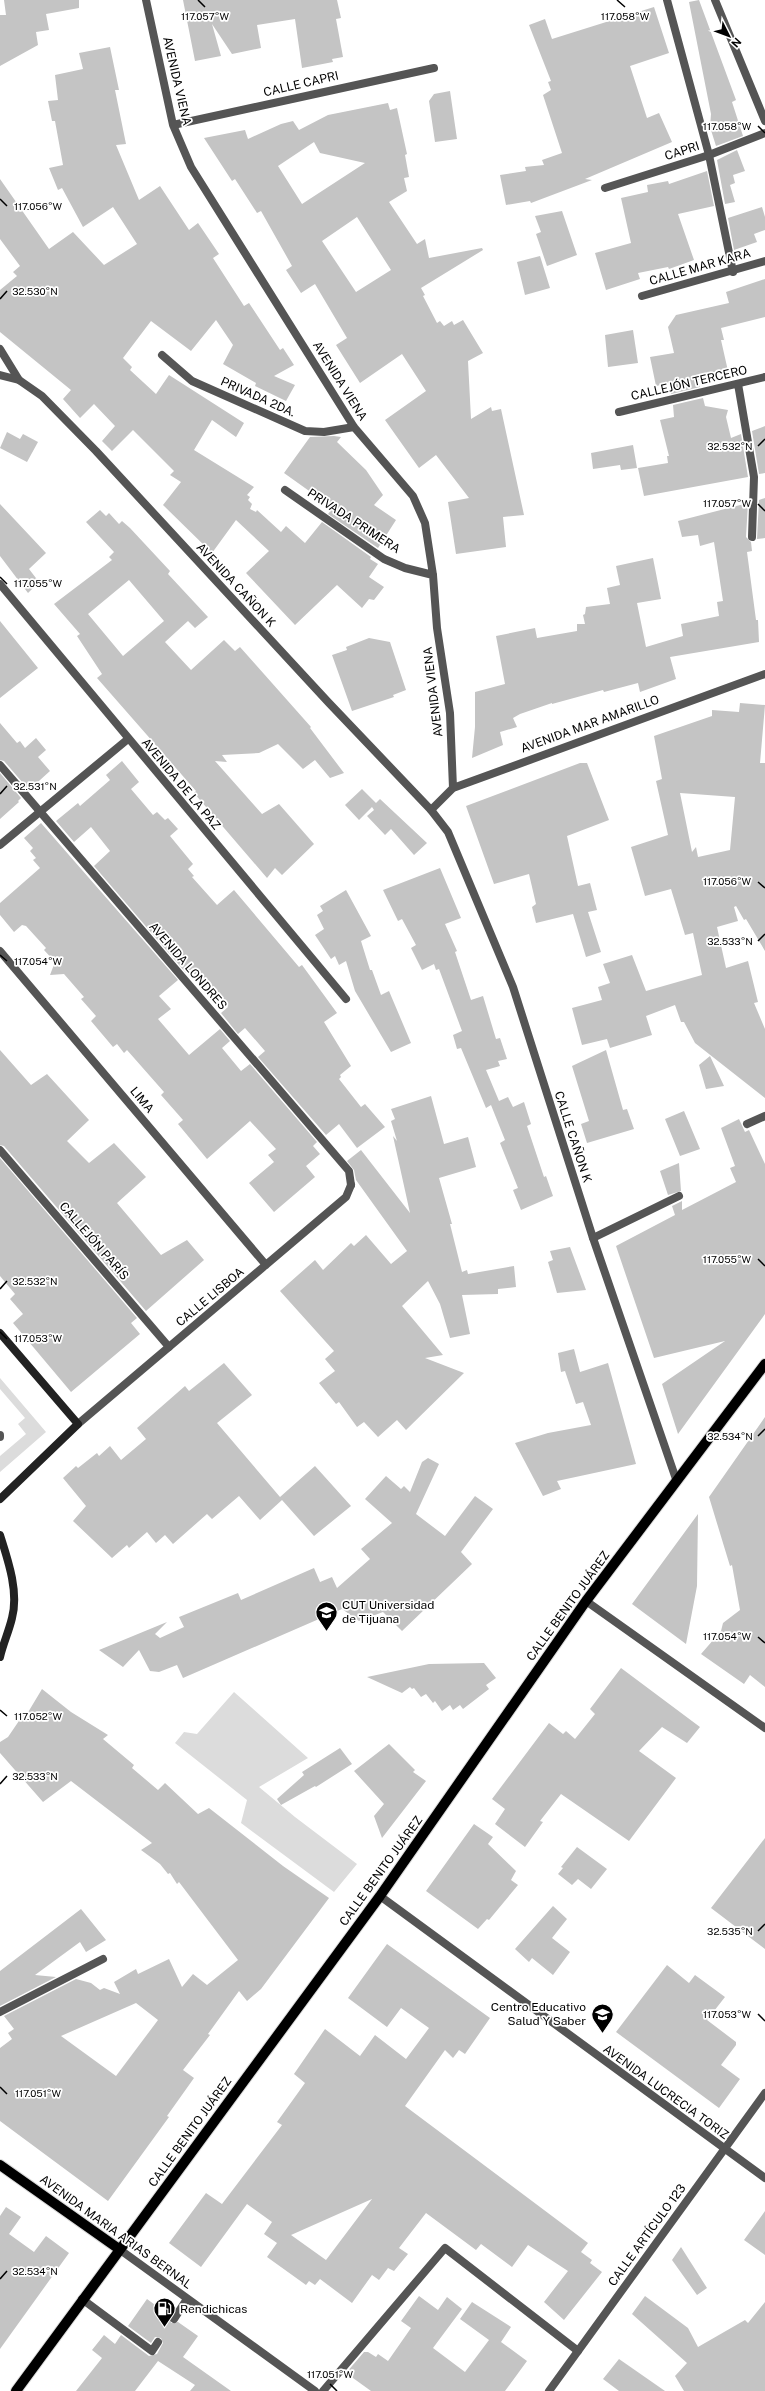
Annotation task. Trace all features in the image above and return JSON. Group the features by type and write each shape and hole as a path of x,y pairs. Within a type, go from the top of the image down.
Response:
{"main road":[{"path":"0,1333 78,1424 0,1499"},
{"name":"CALLE BENITO JUÁREZ","path":"16,2391 82,2299 380,1896 586,1602 676,1479 765,1364"},
{"path":"0,1535 9,1565 13,1594 12,1617 1,1643 0,1657"},
{"name":"AVENIDA MARIA ARIAS BERNAL","path":"0,2165 119,2249"}],"street":[{"name":"AVENIDA VIENA","path":"146,0 173,125 191,166 354,427 413,496 425,523 433,575 437,628 450,713 453,788"},
{"path":"667,0 709,155 733,272"},
{"path":"715,0 765,121"},
{"name":"CALLE CAPRI","path":"173,125 434,68"},
{"name":"CAPRI","path":"605,188 709,155 765,133"},
{"name":"CALLE MAR KARA","path":"642,296 733,272 765,261"},
{"path":"0,349 19,380"},
{"name":"PRIVADA 2DA.","path":"162,355 192,381 305,431 324,432 354,427"},
{"path":"0,375 19,380"},
{"name":"CALLEJÓN TERCERO","path":"619,412 765,377"},
{"name":"AVENIDA CAÑON K","path":"19,380 42,396 96,451 329,703 431,810"},
{"path":"738,384 754,477 752,537"},
{"name":"PRIVADA PRIMERA","path":"286,490 384,559 405,568 433,575"},
{"name":"AVENIDA DE LA PAZ","path":"0,584 346,999"},
{"name":"AVENIDA MAR AMARILLO","path":"431,810 453,788 765,674"},
{"path":"0,845 128,739"},
{"name":"AVENIDA LONDRES","path":"0,765 349,1171 351,1185"},
{"name":"CALLE CAÑON K","path":"431,810 448,832 513,987 593,1238 676,1479"},
{"name":"LIMA","path":"0,951 266,1265"},
{"path":"746,1124 765,1116"},
{"name":"CALLEJÓN PARÍS","path":"0,1150 169,1347"},
{"name":"CALLE LISBOA","path":"78,1424 346,1197 351,1185"},
{"path":"593,1238 679,1196"},
{"path":"586,1602 765,1728"},
{"name":"AVENIDA LUCRECIA TORIZ","path":"380,1896 765,2178"},
{"path":"0,2012 103,1959"},
{"name":"CALLE ARTÍCULO 123","path":"549,2391 765,2093"},
{"path":"323,2391 445,2248 578,2352"},
{"name":"AVENIDA MARIA ARIAS BERNAL","path":"119,2249 315,2391"},
{"path":"82,2299 152,2351 158,2342"},
{"path":"174,2319 187,2299"}],"shaded area":[{"path":"0,1378 46,1432 0,1472 0,1456 26,1434 18,1424 25,1418 0,1389"},
{"path":"234,1692 308,1758 259,1787 295,1817 357,1864 334,1892 241,1823 247,1800 175,1743 184,1732 197,1734"}],"building":[{"path":"4,0 79,0 79,8 46,14 49,30 36,32 38,45 0,66 0,15 6,15"},
{"path":"183,0 337,0 341,18 336,19 343,57 332,59 333,62 302,68 295,19 257,25 261,48 232,54 212,24 221,56 195,61"},
{"path":"699,0 736,100 732,102 743,136 716,146 710,127 711,114 689,2"},
{"path":"654,7 669,53 630,66 647,118 659,113 672,142 585,179 592,180 531,203 530,201 506,205 500,175 526,171 525,167 544,165 542,160 562,153 543,95 551,90 548,82 551,81 529,25 545,19 552,39"},
{"path":"110,47 119,90 115,90 126,144 116,145 139,200 160,186 189,230 198,223 219,254 213,258 244,306 249,303 280,350 283,348 294,365 274,376 295,385 286,401 255,386 256,383 223,364 233,345 216,320 191,351 151,321 123,358 132,367 130,370 156,394 169,375 244,423 236,437 212,420 194,450 254,487 247,495 250,497 248,500 252,504 250,509 256,512 257,510 281,532 286,526 305,543 322,522 371,557 370,559 378,564 369,577 384,587 374,600 369,599 362,608 337,585 295,625 246,573 269,551 236,520 212,553 163,505 181,482 170,475 174,471 133,430 112,451 102,441 115,426 94,404 80,418 63,399 71,390 0,332 0,290 17,276 13,272 20,266 0,239 0,179 49,249 73,232 104,265 137,244 113,207 83,227 62,188 58,190 49,168 63,165 55,121 52,121 48,101 58,100 55,75 83,69 79,53"},
{"path":"450,91 457,139 435,142 429,101 434,94"},
{"path":"388,103 390,110 397,108 407,154 405,155 409,177 404,178 407,191 389,202 417,244 425,239 429,258 482,248 483,250 421,288 425,295 423,296 437,323 440,321 444,326 452,321 454,325 463,320 483,353 468,361 471,419 491,407 492,411 501,409 524,515 503,517 506,547 456,554 448,502 469,498 436,455 419,468 385,420 426,391 402,354 360,383 336,345 347,338 315,284 301,293 286,270 292,266 261,211 257,213 235,179 232,181 204,138 245,130 248,139 281,124 293,121 299,130 328,115","holes":["314,142 320,153 365,163 302,204 278,166","357,217 391,270 356,292 322,241"]},
{"path":"737,150 745,171 733,175 735,183 730,185 735,202 725,204 717,160"},
{"path":"707,171 714,206 678,214 694,260 669,269 668,267 638,273 640,279 606,290 595,253 631,243 621,198 648,192 647,185 668,181 669,184"},
{"path":"762,207 765,217 765,230 754,234 757,242 734,250 728,218"},
{"path":"562,211 577,255 547,266 536,234 541,232 535,216"},
{"path":"540,256 550,288 525,295 517,262"},
{"path":"765,279 765,317 721,328 724,340 721,340 728,371 698,380 700,387 671,394 670,383 656,386 650,357 674,353 668,327 676,315 729,303 726,292"},
{"path":"633,330 638,363 608,367 605,335"},
{"path":"703,398 705,406 728,410 726,417 731,438 741,434 748,477 644,496 638,468 668,463 667,456 669,456 660,420 674,417 673,405"},
{"path":"765,426 765,473 759,474 752,431"},
{"path":"7,432 20,439 23,434 38,442 27,462 0,448"},
{"path":"310,437 341,437 337,442 366,470 383,495 374,505 396,520 378,548 328,514 333,508 284,473"},
{"path":"633,445 637,468 621,470 620,465 593,469 591,453"},
{"path":"765,498 765,538 757,539 759,500"},
{"path":"748,503 746,537 751,542 752,551 747,552 756,620 758,620 759,642 670,657 676,679 640,692 638,683 552,703 520,714 513,718 517,727 500,732 503,745 472,758 475,727 475,692 505,684 496,636 535,628 537,638 577,631 577,624 585,624 583,615 585,614 586,607 610,604 607,588 620,585 616,566 653,558 661,599 637,603 646,647 683,636 681,624 719,616 717,602 723,601 714,542 700,546 698,535 682,537 678,521"},
{"path":"0,504 46,553 29,569 39,582 28,593 0,556"},
{"path":"100,510 106,516 109,513 119,524 122,521 170,571 168,574 208,617 195,628 188,621 165,642 191,670 224,640 235,651 240,647 311,727 310,728 344,773 330,778 315,760 303,769 278,744 259,753 222,755 227,762 215,761 262,814 279,804 314,844 282,875 275,868 267,878 194,793 196,791 97,678 102,674 77,636 80,634 54,604 112,560 109,557 114,552 86,522","holes":["129,580 164,621 123,656 88,614"]},
{"path":"0,621 38,668 0,698"},
{"path":"369,638 390,642 406,690 393,695 394,697 352,711 332,655 347,650 346,647"},
{"path":"740,703 765,705 760,763 765,763 765,951 746,919 744,920 736,906 734,907 738,921 717,927 726,968 748,961 758,1002 754,1003 765,1029 765,1098 695,1043 684,1022 681,1022 675,1005 646,1016 652,1035 610,1048 607,1039 582,1045 572,1008 602,1000 598,987 610,983 603,964 632,955 646,991 702,975 693,933 685,935 671,889 645,896 631,847 668,835 656,781 662,779 654,736 712,716 712,710 739,712","holes":["680,793 735,797 730,850 698,857 696,847 692,852"]},
{"path":"0,723 17,743 20,741 25,748 36,738 46,750 38,757 50,771 29,790 4,761 0,760"},
{"path":"122,761 139,782 131,789 153,815 157,812 165,820 168,818 178,829 170,836 193,864 188,869 194,876 192,877 217,905 234,890 299,967 302,965 337,1013 324,1022 351,1066 340,1075 341,1077 339,1079 361,1107 365,1104 385,1127 357,1148 339,1124 326,1135 258,1057 265,1051 245,1028 238,1034 221,1013 228,1007 202,976 199,979 191,970 186,973 94,866 110,851 91,827 74,842 56,821 78,803 80,806 110,780 106,775"},
{"path":"580,763 587,763 609,820 567,836 578,886 590,883 597,910 588,912 601,952 586,957 573,914 536,923 532,907 536,904 529,874 494,884 466,806"},
{"path":"0,773 21,798 18,801 19,802 0,819"},
{"path":"362,789 376,803 380,799 427,843 414,855 391,829 385,835 367,816 374,810 372,807 359,820 345,805"},
{"path":"41,823 178,980 159,996 171,1009 158,1019 189,1055 220,1029 230,1041 222,1048 241,1071 250,1064 317,1142 313,1146 320,1154 306,1166 315,1177 274,1212 249,1183 274,1162 268,1155 276,1149 250,1121 207,1159 178,1124 183,1120 161,1095 164,1092 127,1050 124,1053 117,1044 113,1047 91,1021 96,1016 81,999 84,997 64,974 50,975 55,962 44,950 46,948 26,926 22,925 14,932 0,915 0,903 40,868 33,860 36,858 30,851 33,848 24,838"},
{"path":"440,868 461,918 445,924 457,951 455,952 471,1000 483,996 496,1039 500,1038 507,1059 498,1061 500,1066 486,1070 499,1101 508,1097 513,1107 524,1102 531,1124 527,1126 544,1177 546,1176 553,1196 521,1210 513,1190 518,1188 500,1143 505,1140 491,1105 486,1108 461,1048 457,1049 453,1035 462,1031 439,969 436,970 434,964 422,970 411,948 416,945 402,919 398,921 383,890"},
{"path":"346,890 371,936 361,941 370,970 372,970 381,995 389,991 411,1043 391,1052 355,991 346,961 339,965 335,956 331,959 315,935 324,929 317,915 323,911 320,906"},
{"path":"0,1050 31,1085 47,1074 89,1120 67,1141 89,1163 114,1143 146,1177 117,1203 161,1255 187,1240 204,1260 146,1311 4,1146 0,1145"},
{"path":"606,1050 623,1110 627,1109 634,1129 587,1143 581,1124 589,1121 572,1066"},
{"path":"710,1056 724,1086 706,1089 699,1065"},
{"path":"431,1096 444,1144 468,1137 476,1167 439,1178 452,1224 450,1224 462,1272 467,1270 468,1274 514,1266 516,1287 498,1289 498,1294 462,1295 470,1334 450,1338 440,1304 428,1281 402,1306 443,1355 425,1358 464,1373 406,1430 397,1420 378,1437 364,1422 357,1427 339,1402 336,1404 319,1383 335,1371 325,1359 334,1351 280,1291 315,1260 323,1270 351,1243 354,1246 366,1235 391,1264 407,1251 356,1180 354,1170 347,1161 361,1150 410,1213 393,1136 397,1141 391,1121 395,1119 391,1109"},
{"path":"684,1111 700,1149 680,1156 665,1119"},
{"path":"739,1119 745,1132 749,1130 765,1164 765,1314 678,1434 662,1384 725,1341 654,1358 616,1246 675,1215 672,1206 682,1201 682,1210 736,1182 730,1168 735,1166 721,1128"},
{"path":"0,1158 137,1318 131,1323 140,1334 71,1392 13,1323 23,1314 10,1299 15,1294 0,1276"},
{"path":"679,1163 681,1191 668,1195 660,1171"},
{"path":"570,1247 586,1290 557,1293 548,1262 553,1260 550,1251"},
{"path":"574,1349 580,1372 608,1363 636,1464 557,1481 561,1489 543,1496 515,1443 548,1433 591,1425 583,1402 576,1404 565,1371 561,1372 558,1353"},
{"path":"224,1363 252,1395 217,1423 280,1497 315,1466 351,1506 314,1536 282,1500 260,1520 239,1496 212,1519 207,1514 173,1544 165,1535 156,1543 147,1532 129,1548 127,1545 112,1558 73,1521 86,1506 63,1478 76,1466 78,1468 97,1453 99,1456 110,1446 121,1460 146,1439 137,1428 185,1386 189,1391"},
{"path":"765,1417 765,1687 750,1675 744,1684 701,1654 721,1631 723,1623 740,1610 732,1565 730,1566 709,1497"},
{"path":"428,1458 439,1464 416,1514 445,1536 475,1496 493,1509 461,1552 472,1564 402,1631 383,1612 359,1621 342,1609 183,1678 177,1665 159,1672 150,1671 139,1650 123,1667 99,1650 167,1622 155,1634 160,1638 184,1627 179,1617 238,1593 241,1600 314,1568 320,1582 332,1577 337,1588 370,1559 361,1549 392,1523 365,1499 386,1476 401,1489 404,1486 410,1492 422,1462"},
{"path":"698,1514 697,1586 686,1644 632,1604"},
{"path":"484,1663 496,1678 486,1685 489,1689 463,1709 460,1705 453,1710 450,1705 442,1711 435,1701 433,1703 426,1694 421,1697 414,1688 412,1689 410,1687 402,1693 367,1677 429,1664"},
{"path":"621,1668 700,1727 687,1743 662,1727 639,1751 676,1778 629,1841 561,1794 540,1821 543,1822 525,1847 495,1824 505,1809 492,1799 549,1723 563,1734 566,1731 575,1739 595,1714 590,1709"},
{"path":"42,1689 71,1712 108,1735 103,1739 134,1765 132,1768 158,1790 165,1783 198,1814 209,1808 283,1866 329,1898 261,1989 247,2001 239,1991 208,2034 210,2035 183,2070 194,2078 167,2116 169,2117 108,2201 0,2121 0,2048 12,2039 8,2033 14,2029 4,2016 76,1979 91,1983 100,1990 104,1988 120,1994 114,1982 136,1969 138,1974 169,1959 182,1987 193,1974 207,1985 238,1960 179,1882 177,1884 170,1873 168,1874 160,1864 141,1850 152,1843 71,1781 43,1802 0,1753 0,1742 8,1737 25,1712 27,1714","holes":["136,2003 158,2020 116,2076 61,2036"]},
{"path":"389,1744 415,1770 413,1772 426,1781 382,1838 374,1816 384,1804 354,1771"},
{"path":"340,1748 352,1764 316,1787 315,1786 281,1805 277,1799 304,1775 302,1772"},
{"path":"474,1824 493,1837 488,1844 516,1871 511,1880 518,1885 489,1920 487,1919 478,1929 426,1891"},
{"path":"765,1838 765,1949 711,1908"},
{"path":"577,1847 607,1869 591,1889 578,1879 572,1885 558,1874 563,1868 561,1867"},
{"path":"553,1906 567,1919 552,1938 570,1952 553,1975 532,1958 529,1962 515,1949"},
{"path":"81,1909 106,1940 86,1952 80,1942 35,1975 56,1977 0,2006 0,1971"},
{"path":"387,1944 490,2018 465,2054 459,2050 453,2058 445,2050 405,2106 588,2243 581,2252 592,2260 590,2263 602,2272 564,2320 544,2302 568,2271 528,2245 512,2267 481,2244 476,2250 426,2213 399,2248 408,2254 394,2271 388,2268 379,2280 372,2275 352,2303 320,2279 315,2285 309,2281 306,2285 267,2257 277,2243 264,2234 272,2222 247,2204 201,2267 169,2243 206,2193 222,2204 282,2125 277,2122 305,2083 294,2074 325,2029 360,2056 375,2035 406,2059 429,2028 401,2008 387,2027 348,1998","holes":["372,2199 326,2260 291,2235"]},
{"path":"667,1965 689,1983 695,1975 725,1997 707,2020 736,2042 736,2045 721,2065 740,2079 719,2108 616,2032"},
{"path":"6,2207 21,2217 9,2234 34,2252 46,2236 69,2253 0,2349 0,2216"},
{"path":"765,2211 765,2255 744,2240"},
{"path":"681,2247 707,2288 697,2295 672,2260"},
{"path":"419,2296 438,2310 447,2297 462,2309 433,2348 465,2372 489,2340 460,2319 472,2302 511,2327 501,2342 527,2361 505,2391 371,2391 346,2373 364,2352 368,2352 376,2357 378,2354 388,2361 411,2328 401,2321"},
{"path":"645,2296 688,2328 698,2347 745,2320 748,2323 765,2302 765,2391 684,2391 675,2376 687,2363 632,2314"},
{"path":"147,2299 170,2316 171,2323 178,2322 198,2336 183,2357 231,2391 190,2391 195,2385 158,2361 135,2391 76,2391 102,2358 92,2350 104,2335 115,2344 121,2335 149,2356 157,2354 163,2343 161,2338 155,2337 151,2343 128,2326"},
{"path":"619,2359 665,2391 619,2391 603,2379"}],"place":[{"name":"CUT Universidad de Tijuana","path":"327,1632"},
{"name":"Centro Educativo Salud Y Saber","path":"602,2034"},
{"name":"Rendichicas","path":"164,2328"}]}
